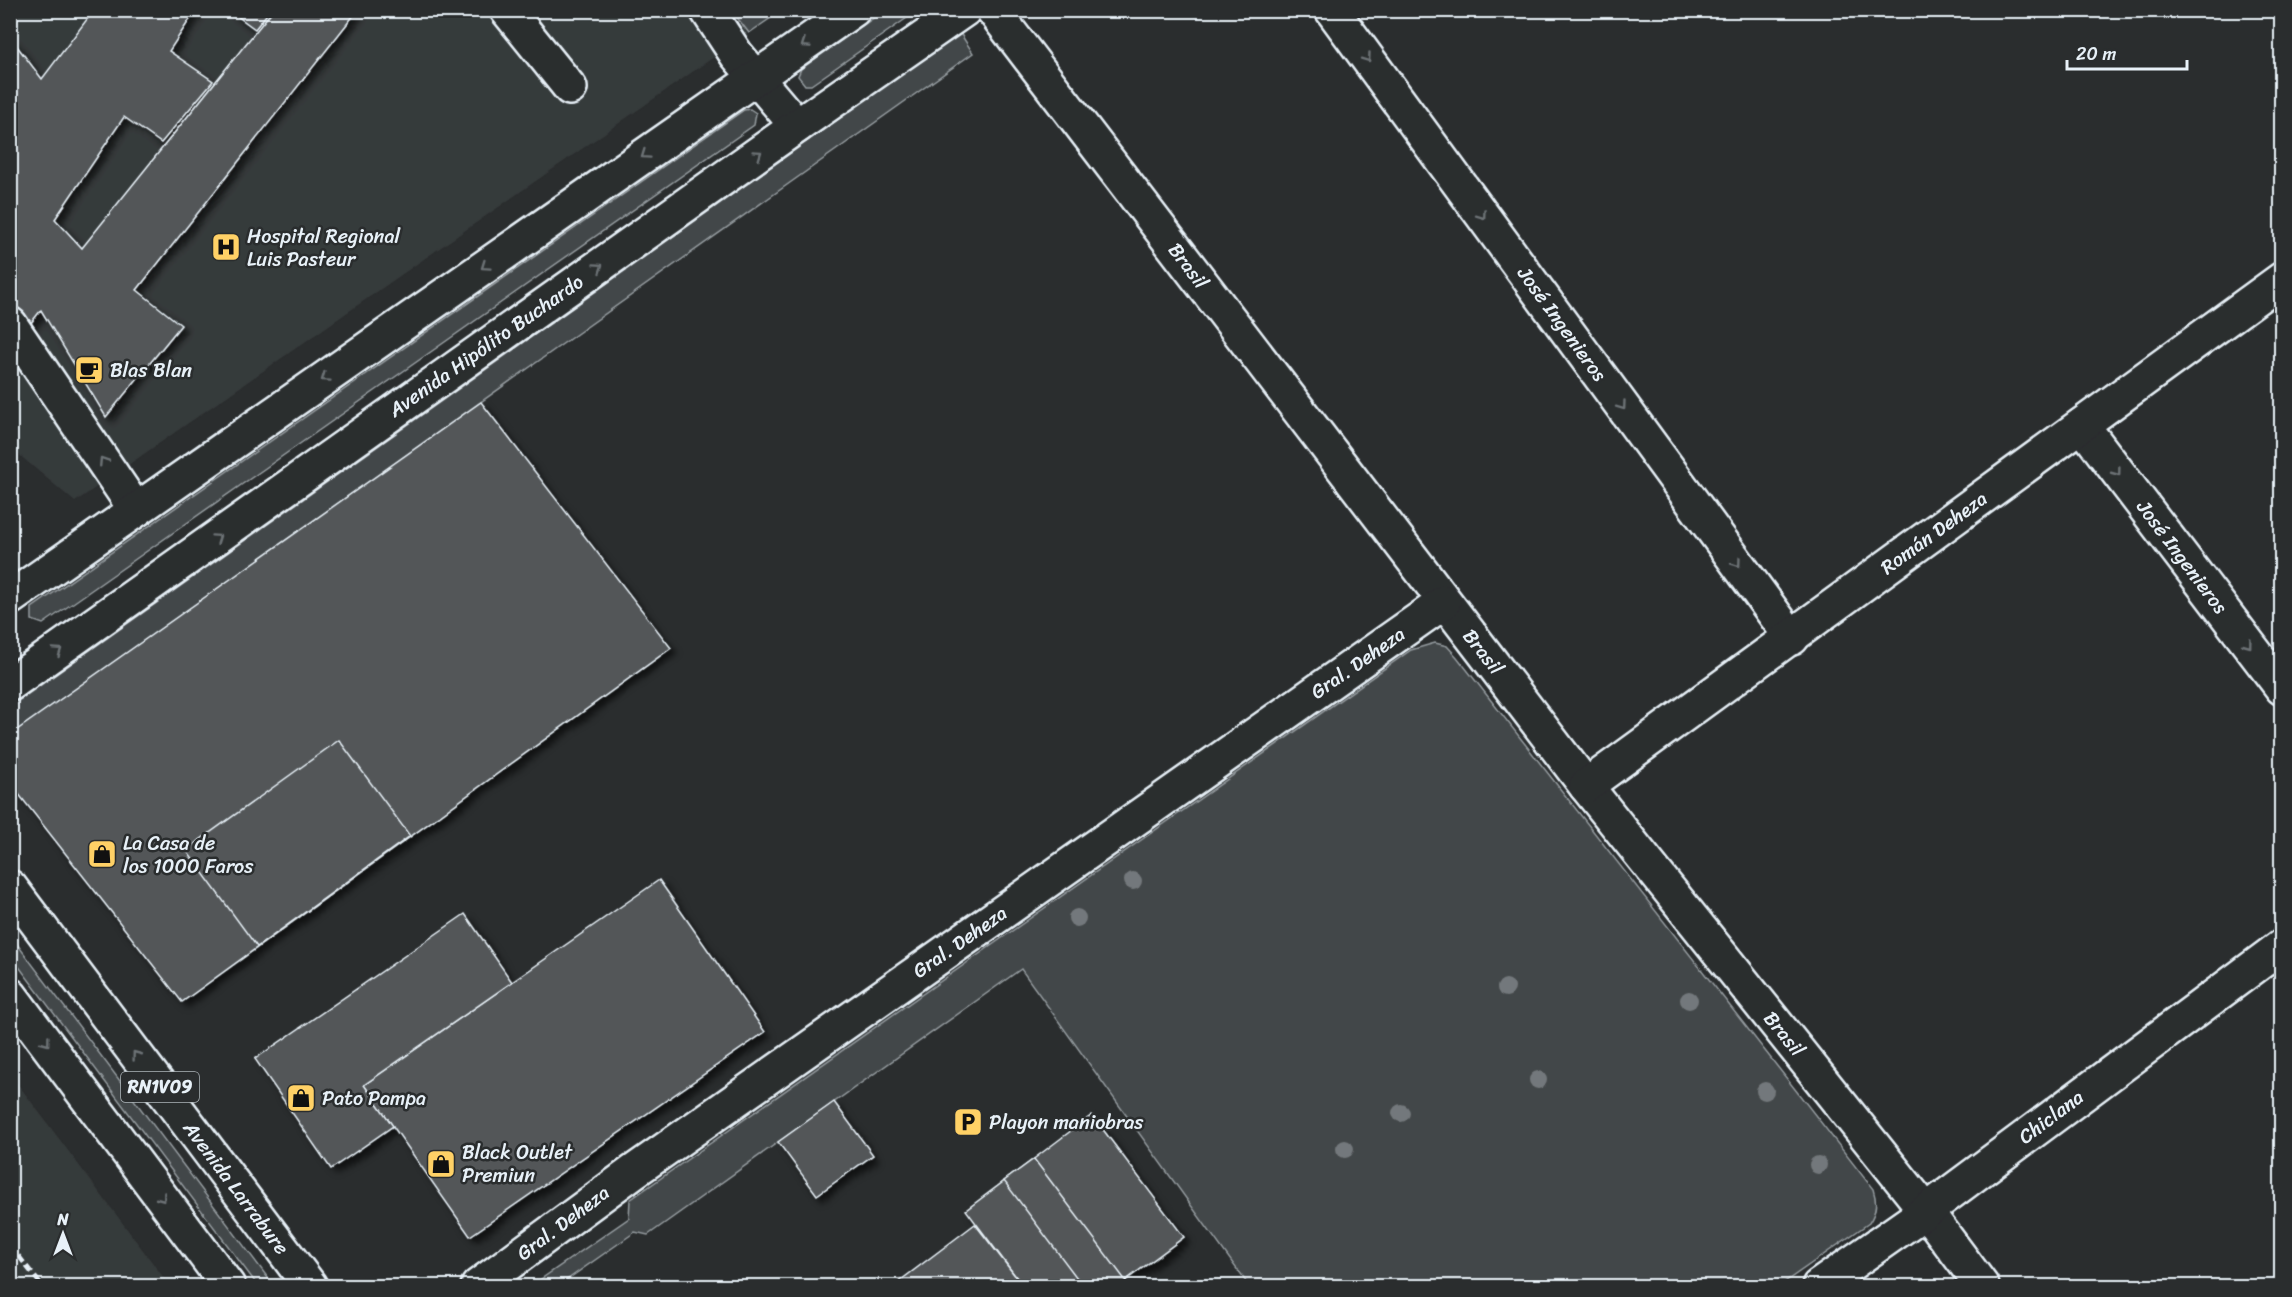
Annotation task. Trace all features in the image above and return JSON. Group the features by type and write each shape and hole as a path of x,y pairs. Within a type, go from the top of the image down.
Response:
{"street":[{"path":"507,10 570,88"},
{"path":"707,10 756,77 797,126"},
{"path":"10,598 853,10"},
{"name":"Avenida Hipólito Buchardo","path":"10,684 964,10"},
{"name":"Brasil","path":"993,10 1586,786 1926,1211 1982,1287"},
{"name":"José Ingenieros","path":"1332,10 1792,638"},
{"name":"Román Deheza","path":"1586,786 2282,279"},
{"path":"10,324 136,510"},
{"name":"José Ingenieros","path":"2082,425 2282,688"},
{"name":"Gral. Deheza","path":"478,1287 633,1172 1444,602"},
{"name":"Avenida Larrabure","path":"10,887 310,1287"},
{"name":"Chiclana","path":"1819,1287 1926,1211 2282,946"},
{"name":"RN1V09","path":"10,995 228,1287"}],"shaded area":[{"path":"885,10 917,11 811,85 805,85 798,76 801,69"},
{"name":"Hospital Regional Luis Pasteur","path":"10,11 780,11 75,502 11,448"},
{"path":"732,11 781,11 749,33"},
{"path":"960,33 973,53 11,735 10,707"},
{"path":"750,109 756,113 754,125 43,624 32,620 32,608 744,110"},
{"path":"1435,643 1447,646 1457,657 1873,1189 1876,1206 1869,1223 1779,1286 1249,1286 1021,969 648,1235 635,1232 558,1286 531,1286 629,1218 630,1200 1411,650"},
{"path":"11,936 274,1286 258,1286 11,956"},
{"path":"11,1075 170,1286 11,1286"}],"building":[{"path":"94,10 196,10 169,51 213,81 161,143 124,117 55,219 82,248 273,10 358,10 137,290 181,325 106,417 41,310 26,329 10,323 10,37 42,79"},
{"path":"229,10 270,10 255,29"},
{"path":"481,402 671,648 182,1002 10,783 10,735"},
{"path":"339,740 410,836 257,947 186,850"},
{"path":"659,880 765,1032 470,1236 364,1085"},
{"path":"465,914 512,982 364,1085 393,1126 331,1169 255,1059"},
{"path":"834,1102 873,1155 817,1195 778,1142"},
{"path":"1092,1115 1184,1237 1118,1286 1023,1286 966,1210"},
{"path":"1034,1159 1126,1281 1118,1286 1083,1286 1004,1181"},
{"path":"975,1224 1023,1286 893,1286"}],"railway":[{"path":"10,1245 42,1286"}],"place":[{"name":"Hospital Regional Luis Pasteur","path":"226,247"},
{"name":"Blas Blan","path":"89,370"},
{"name":"La Casa de los 1000 Faros","path":"102,854"},
{"name":"Pato Pampa","path":"301,1098"},
{"name":"Playon maniobras","path":"968,1122"},
{"name":"Black Outlet Premiun","path":"441,1164"}]}
